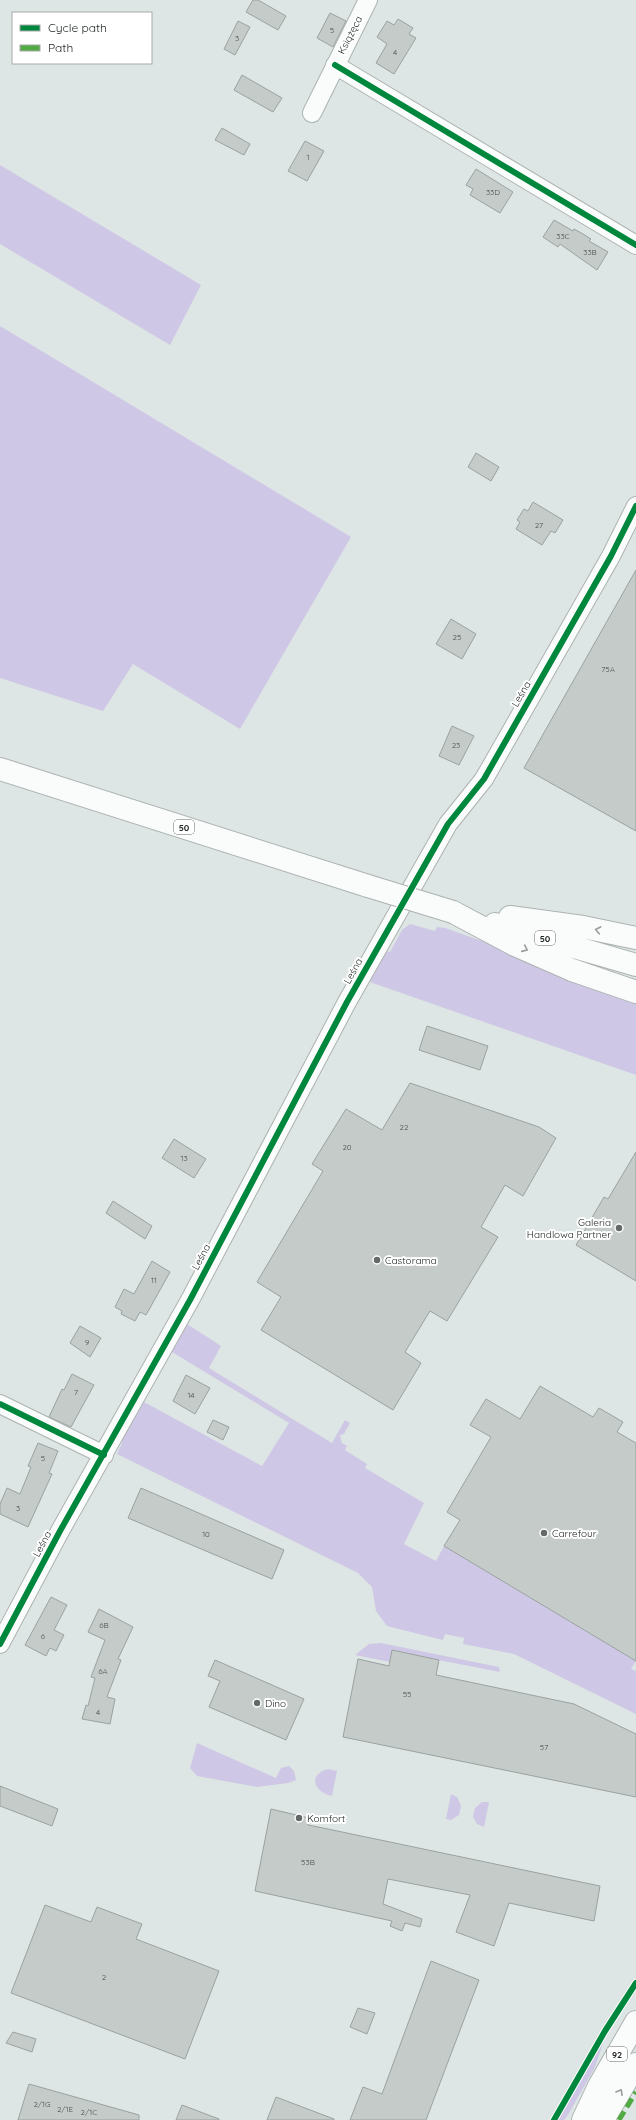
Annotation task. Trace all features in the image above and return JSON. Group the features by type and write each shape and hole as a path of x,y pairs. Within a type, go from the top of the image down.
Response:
{"main road":[{"name":"50","path":"0,768 368,886 453,912 636,964"},
{"path":"453,912 529,919 636,938"},
{"path":"453,912 529,951 572,970 636,992"},
{"name":"92","path":"583,2120 599,2086 636,2022"},
{"name":"92","path":"603,2120 636,2064"}],"street":[{"name":"Książęca","path":"312,113 368,0"},
{"path":"335,65 636,245"},
{"name":"Leśna","path":"0,1644 5,1624 104,1455 200,1280 359,981 448,824 487,773 611,556 636,506"},
{"path":"0,1404 104,1455"}],"shaded area":[{"path":"0,165 201,285 170,345 0,244"},
{"path":"0,326 351,537 240,729 133,664 103,711 0,678"},
{"path":"410,924 435,931 437,927 445,928 499,947 636,1003 636,1075 367,981 385,951 390,952 402,930"},
{"path":"187,1324 221,1346 209,1368 332,1443 345,1420 350,1423 344,1434 340,1435 342,1443 347,1446 345,1450 367,1464 365,1468 424,1503 404,1544 436,1561 444,1546 636,1661 631,1669 636,1671 636,1714 514,1654 463,1644 464,1638 445,1634 443,1640 387,1626 376,1611 372,1587 358,1573 117,1454 122,1443 122,1439 144,1402 262,1466 289,1423 172,1352"},
{"path":"381,1643 499,1667 500,1672 392,1651 390,1662 355,1655 369,1644"},
{"path":"197,1743 276,1778 281,1768 289,1766 294,1771 296,1780 288,1783 257,1787 197,1776 190,1768"},
{"path":"328,1769 337,1771 332,1796 321,1791 315,1783 317,1775"},
{"path":"451,1794 457,1797 461,1806 459,1815 451,1820 446,1819"},
{"path":"482,1802 489,1802 484,1827 477,1824 473,1817 475,1808"},
{"path":"604,2040 595,2067 568,2115 564,2120 557,2120"}],"building":[{"path":"253,0 258,0 286,16 278,30 246,12"},
{"path":"330,13 346,21 333,47 317,38"},
{"path":"398,19 413,28 409,34 416,38 394,74 376,63 387,44 377,37 387,21 394,25"},
{"path":"238,21 250,27 235,55 224,49"},
{"path":"242,75 282,98 273,112 234,90"},
{"path":"222,128 250,144 244,155 215,140"},
{"path":"305,141 324,151 307,181 288,171"},
{"path":"476,169 513,192 500,213 470,195 473,189 466,185"},
{"path":"554,220 573,231 574,229 583,234 591,239 589,241 608,252 597,270 560,244 558,247 543,237"},
{"path":"476,453 499,467 491,481 468,467"},
{"path":"533,502 563,520 555,533 551,531 542,545 516,529 520,522 517,520 524,509 528,511"},
{"path":"636,570 636,831 524,768"},
{"path":"451,619 476,634 462,659 436,644"},
{"path":"452,726 474,736 459,765 439,756"},
{"path":"427,1026 488,1046 480,1070 419,1050"},
{"name":"Castorama","path":"410,1083 539,1127 556,1138 523,1196 505,1185 481,1227 498,1237 447,1321 430,1311 405,1352 421,1363 393,1410 261,1330 281,1297 257,1282 323,1171 312,1164 346,1109 382,1130"},
{"path":"174,1139 206,1159 194,1178 162,1158"},
{"name":"Galeria Handlowa Partner","path":"636,1152 636,1281 576,1245 604,1197 608,1199"},
{"path":"113,1201 152,1226 145,1239 106,1213"},
{"path":"152,1261 170,1272 146,1315 140,1312 135,1321 121,1314 122,1311 115,1307 124,1289 134,1294"},
{"path":"80,1326 101,1338 90,1357 70,1343"},
{"path":"72,1374 94,1385 71,1427 49,1417 62,1389 64,1390"},
{"path":"186,1375 210,1388 195,1414 173,1401"},
{"name":"Carrefour","path":"540,1386 593,1417 599,1408 623,1422 617,1432 636,1443 636,1661 444,1546 460,1520 447,1512 491,1437 470,1425 486,1399 520,1419"},
{"path":"213,1420 229,1427 223,1440 207,1432"},
{"path":"38,1443 58,1451 49,1473 52,1474 28,1527 0,1514 0,1504 7,1488 20,1494 31,1467 28,1466"},
{"path":"141,1488 284,1550 272,1579 128,1518"},
{"path":"51,1597 67,1605 54,1630 64,1635 56,1651 50,1648 46,1656 25,1645"},
{"path":"99,1609 133,1627 118,1659 121,1660 107,1697 115,1699 110,1724 82,1719 86,1705 88,1706 95,1678 91,1677 105,1640 88,1632"},
{"path":"392,1650 439,1660 436,1675 574,1704 636,1734 636,1797 343,1737 358,1659 389,1666"},
{"name":"Dino","path":"215,1660 304,1699 286,1740 209,1707 220,1681 208,1676"},
{"path":"0,1786 58,1809 52,1826 0,1806"},
{"path":"271,1809 309,1818 308,1825 600,1886 594,1921 509,1903 494,1946 456,1932 470,1895 388,1879 383,1904 422,1919 420,1927 405,1923 402,1931 390,1926 392,1921 255,1891"},
{"path":"45,1905 91,1922 97,1907 142,1924 136,1939 219,1971 185,2059 11,1993"},
{"path":"431,1961 479,1980 426,2120 350,2120 363,2087 382,2094"},
{"path":"358,2008 375,2013 367,2034 350,2027"},
{"path":"13,2032 36,2039 32,2052 6,2043"},
{"path":"29,2084 139,2115 139,2120 18,2120"},
{"path":"276,2097 334,2119 334,2120 267,2120"},
{"path":"182,2105 219,2119 219,2120 176,2120"}],"marked path":[{"path":"619,2120 636,2092"}],"cycle path":[{"path":"335,65 636,245"},
{"path":"0,1644 60,1531 190,1300 347,1002 448,824 484,779 611,556 636,506"},
{"path":"0,1404 104,1455"},
{"path":"554,2120 605,2031 636,1983"}],"place":[{"name":"Galeria Handlowa Partner","path":"619,1228"},
{"name":"Castorama","path":"377,1260"},
{"name":"Carrefour","path":"544,1533"},
{"name":"Dino","path":"257,1703"},
{"name":"Komfort","path":"299,1818"}]}
